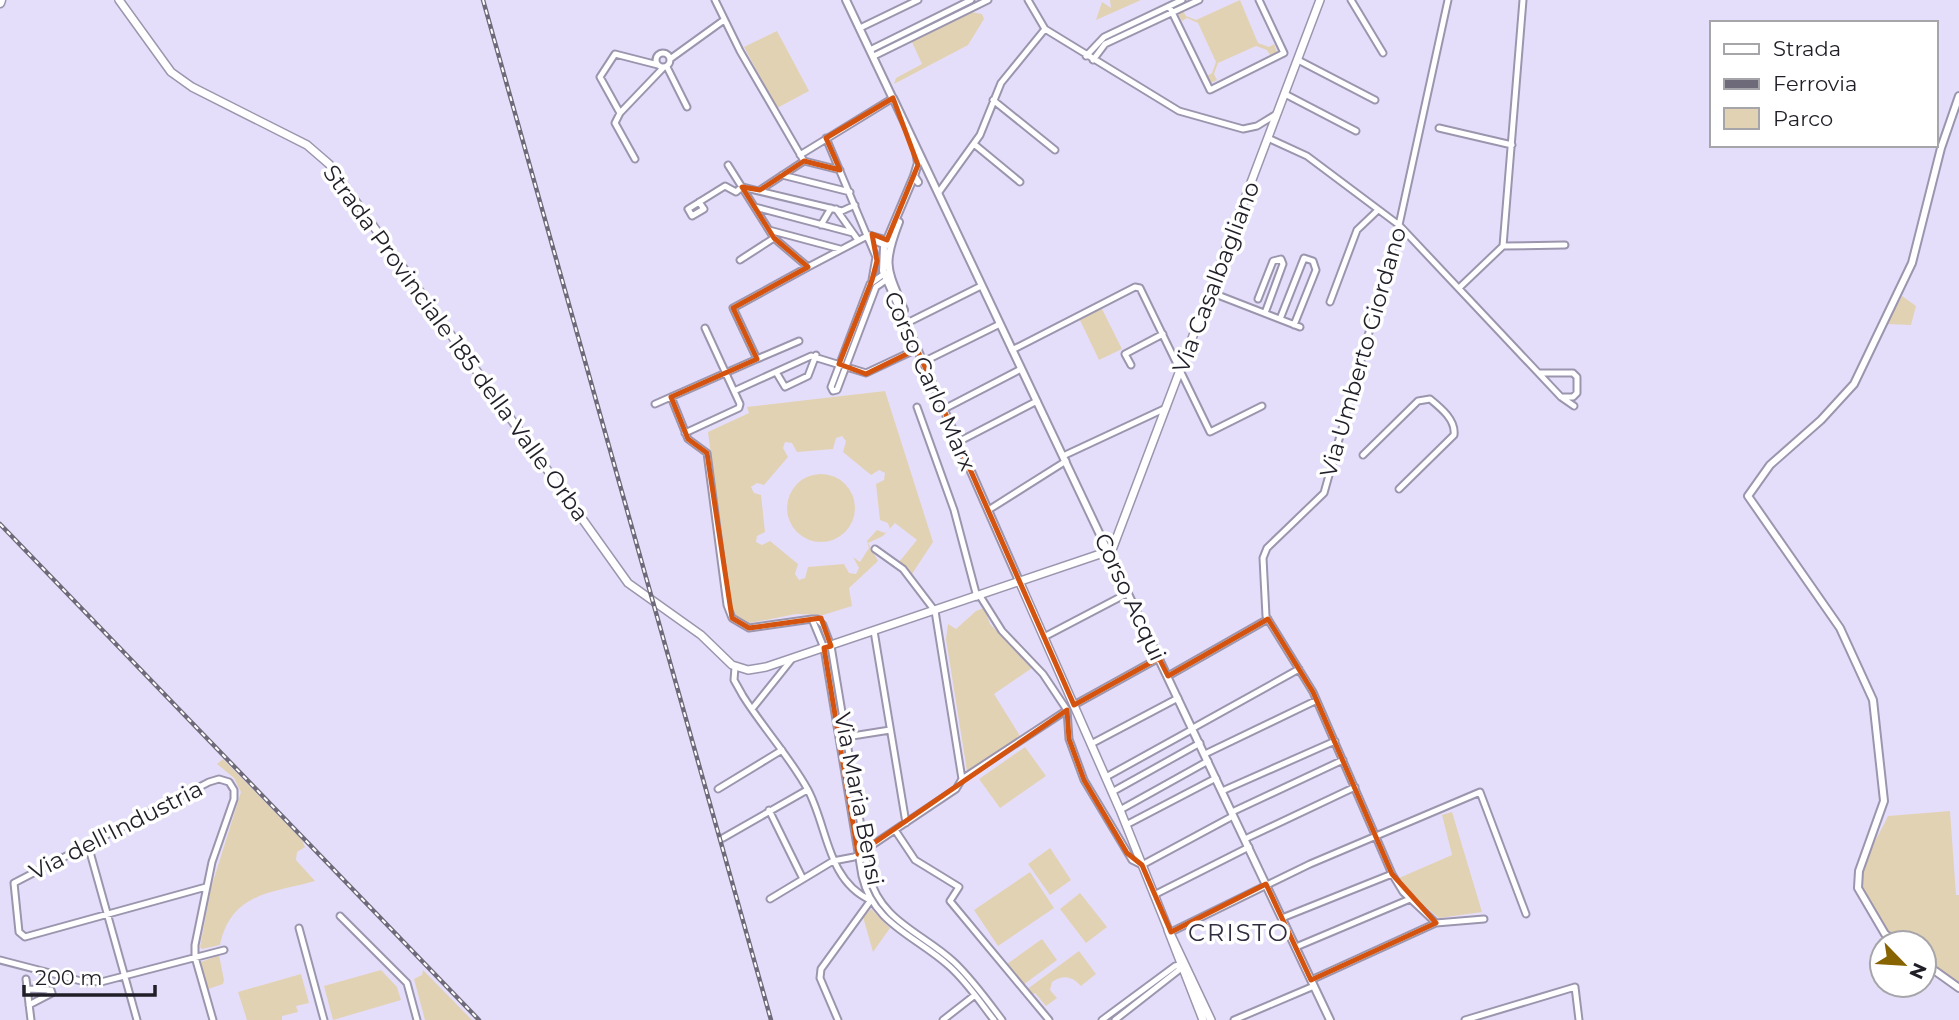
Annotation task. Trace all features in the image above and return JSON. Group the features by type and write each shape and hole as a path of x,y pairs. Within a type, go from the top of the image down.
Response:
{"main road":[{"name":"Strada Provinciale 185 della Valle Orba","path":"119,0 170,72 192,87 307,145 329,164 622,576 650,601 695,631 735,671"},
{"name":"Via Casalbagliano","path":"1110,552 1320,0"},
{"path":"735,671 756,670 792,659 1110,552"},
{"name":"Corso Carlo Marx","path":"1020,583 1071,707 1091,744 1120,810 1170,930 1203,1020"},
{"name":"Corso Carlo Marx","path":"1182,966 1211,1020"}],"street":[{"path":"715,0 802,158 840,170"},
{"path":"846,0 917,154 918,177"},
{"path":"860,28 918,0"},
{"path":"872,53 971,0"},
{"path":"872,53 988,0"},
{"path":"1028,0 1045,29 1179,111 1235,129 1252,128 1264,123 1280,108"},
{"path":"1086,56 1104,37 1182,0"},
{"path":"1093,60 1111,41 1199,0"},
{"path":"1170,6 1210,90 1283,53 1259,0"},
{"path":"1351,0 1383,53"},
{"name":"Via Umberto Giordano","path":"1436,922 1410,899 1392,874 1313,692 1268,619 1264,554 1272,541 1307,512 1324,493 1399,225 1448,0"},
{"path":"1459,288 1503,246 1523,0"},
{"path":"635,159 615,123 620,113 670,59 724,19"},
{"path":"918,177 932,184 939,192 974,144 1006,75 1045,29"},
{"path":"670,59 661,53 656,58 687,107"},
{"path":"620,113 600,77 615,54 662,67"},
{"path":"1298,60 1375,100"},
{"path":"1285,94 1356,131"},
{"path":"1882,929 1858,888 1859,871 1884,801 1873,700 1840,628 1748,496 1770,465 1821,420 1854,384 1912,263 1941,148 1959,96"},
{"path":"760,190 827,138 893,98"},
{"name":"Corso Acqui","path":"893,98 1330,1020"},
{"path":"993,100 1055,150"},
{"path":"1264,123 1272,129"},
{"path":"1439,128 1512,145"},
{"path":"827,138 877,261 842,365"},
{"path":"1268,138 1307,156 1399,225 1561,397 1574,406"},
{"path":"974,144 1020,182"},
{"path":"728,166 774,238 808,267"},
{"path":"918,177 928,172"},
{"name":"Corso Carlo Marx","path":"928,172 918,177 912,188 882,261 917,349 1020,583"},
{"path":"782,175 850,192"},
{"path":"699,202 725,186 736,192 742,187 760,190 842,211 855,205"},
{"path":"755,207 853,233"},
{"path":"821,225 834,209"},
{"path":"834,209 858,240"},
{"path":"1330,302 1357,230 1378,210"},
{"path":"769,230 841,249"},
{"path":"757,359 733,308 858,240 868,237 887,244"},
{"path":"740,260 774,238"},
{"path":"1503,246 1565,245"},
{"path":"1210,292 1297,326 1316,270 1313,261 1304,258 1280,319"},
{"path":"1258,299 1273,261 1281,259 1283,264 1265,313"},
{"path":"872,280 886,276"},
{"path":"842,365 876,287 886,276"},
{"name":"Corso Carlo Marx","path":"886,276 909,322 1020,583"},
{"path":"909,322 981,286"},
{"path":"1012,349 1135,287 1140,288 1210,432 1262,406"},
{"path":"925,361 1000,324"},
{"path":"685,433 738,408 740,404 705,328"},
{"path":"1131,365 1125,354 1163,334"},
{"path":"655,404 799,341"},
{"path":"734,391 816,355 867,373 917,349"},
{"path":"776,372 785,387 808,376 816,355"},
{"path":"946,408 1021,369"},
{"path":"1539,373 1573,373 1577,377 1577,393 1573,397 1561,397"},
{"name":"Via Maria Bensi","path":"671,397 685,433 697,447 708,453 727,605 732,618 749,628 812,620 828,647 865,850 876,894 893,918 959,966 1002,1020"},
{"path":"960,441 1037,401"},
{"name":"Via Umberto Giordano","path":"1363,455 1418,401 1433,401 1451,420 1455,428 1454,435 1399,489"},
{"path":"917,407 954,510 978,596 1002,631 1071,707 1069,739 1084,780 1132,860 1142,865 1232,814 1343,760"},
{"path":"990,509 1064,458 1166,408"},
{"path":"875,549 903,569 935,611 962,779"},
{"path":"1044,637 1128,593"},
{"path":"1168,676 1268,619"},
{"path":"874,631 906,823"},
{"name":"Via Maria Bensi","path":"828,647 862,880 870,900 891,925 945,962 995,1020"},
{"path":"770,899 833,861 865,850 956,789 962,779 1071,707 1159,658"},
{"path":"752,709 792,659"},
{"path":"1106,777 1299,669"},
{"path":"735,671 752,709 807,790 833,861 857,894 870,900"},
{"path":"1091,744 1178,698"},
{"path":"1120,810 1207,758 1315,701"},
{"path":"846,737 890,730"},
{"path":"1222,791 1335,741"},
{"path":"1112,792 1200,743"},
{"path":"718,789 782,750"},
{"path":"1126,825 1216,778"},
{"name":"Via dell'Industria","path":"107,913 25,937 19,932 14,883 209,782 225,779 233,786 234,799 206,887 195,957 213,1020"},
{"path":"1245,839 1354,787"},
{"path":"723,838 807,790"},
{"path":"1170,930 1266,884 1480,792 1526,914"},
{"path":"769,810 803,877"},
{"path":"895,830 915,860 959,887 950,901 1049,1020"},
{"path":"88,845 137,1020"},
{"path":"1154,895 1249,847"},
{"path":"1282,918 1392,874"},
{"path":"107,913 206,887"},
{"path":"838,1020 820,978 821,969 876,894"},
{"path":"1296,947 1410,899"},
{"path":"340,916 407,983 417,1020"},
{"path":"1234,1020 1436,922 1484,919"},
{"path":"299,928 324,1020"},
{"path":"0,960 81,981 101,982 224,950"},
{"path":"1102,1020 1182,966"},
{"path":"1115,1020 1182,966"},
{"path":"1938,973 1959,988"},
{"path":"26,979 30,1020"},
{"path":"1465,1020 1575,987 1579,1020"},
{"path":"27,989 51,990 52,993 29,1005"},
{"path":"943,1020 975,995"}],"highlighted area":[{"path":"893,98 918,165 887,240 872,234 877,261 839,364 866,374 917,349 1074,705 1159,658 1168,676 1268,619 1313,692 1392,874 1436,923 1311,980 1266,884 1171,932 1142,865 1127,853 1084,780 1069,739 1067,710 858,854 824,648 831,646 821,618 749,628 732,618 707,453 688,439 671,397 757,359 733,308 808,267 774,238 742,187 760,190 804,161 840,170 826,138"}],"green space":[{"path":"1110,0 1141,0 1096,20 1102,2 1111,8"},
{"path":"1240,0 1258,43 1269,47 1274,44 1277,52 1270,55 1267,50 1256,46 1218,63 1214,74 1217,80 1211,83 1207,76 1212,73 1216,62 1198,23 1187,18 1182,21 1178,14 1183,11 1186,16 1196,20"},
{"path":"971,12 982,14 984,19 968,45 894,84 896,78 922,64 912,42"},
{"path":"777,31 809,91 777,108 744,47"},
{"path":"1902,296 1916,306 1911,325 1887,324"},
{"path":"1100,305 1122,349 1099,360 1078,316"},
{"path":"885,391 933,542 912,574 899,562 917,540 895,523 890,529 888,523 880,520 876,484 884,480 885,473 879,470 871,475 843,452 846,441 842,436 836,438 833,449 797,452 792,443 785,442 783,448 788,457 764,485 757,483 751,487 754,493 761,495 765,532 757,536 756,542 762,545 770,541 798,564 795,574 799,580 805,578 808,567 844,564 849,573 856,574 859,568 853,557 860,562 869,548 867,541 877,530 885,533 888,531 883,536 868,543 878,561 849,588 852,606 823,615 796,614 745,624 735,617 731,608 708,432 749,413 747,407"},
{"path":"821,474 834,476 845,484 853,495 853,521 845,532 834,540 821,542 808,540 797,532 789,521 787,508 789,495 797,484 808,476"},
{"path":"984,608 990,624 1032,668 994,694 1020,736 990,759 967,771 946,639 948,624 956,629 976,611"},
{"path":"1025,747 1046,776 1000,808 979,779"},
{"path":"223,759 302,840 305,847 297,852 296,860 315,881 269,893 243,905 225,928 220,945 202,949 200,947 211,888 241,792 234,778 217,764"},
{"path":"1950,811 1956,895 1959,895 1959,983 1938,968 1938,929 1886,929 1868,903 1862,875 1866,860 1888,816"},
{"path":"1452,812 1482,912 1439,918 1421,903 1399,878 1452,855 1442,815"},
{"path":"1050,848 1071,880 1050,895 1028,864"},
{"path":"1030,872 1054,908 998,946 974,910"},
{"path":"1080,893 1107,927 1086,943 1060,909"},
{"path":"871,909 890,928 873,952 863,917"},
{"path":"1042,939 1057,960 1023,985 1007,964"},
{"path":"1079,951 1096,974 1081,986 1066,977 1052,982 1050,990 1057,998 1046,1006 1035,993 1030,996 1026,990"},
{"path":"219,955 223,984 208,989 201,962"},
{"path":"381,970 397,987 401,1000 333,1020 324,986"},
{"path":"423,970 472,1020 425,1020 414,979 422,975"},
{"path":"301,974 309,1003 296,1006 298,1012 282,1016 282,1020 247,1020 238,992"}],"railway":[{"path":"483,0 771,1020"},
{"path":"0,524 479,1020"}],"district":[{"name":"CRISTO","path":"1239,933"}]}
